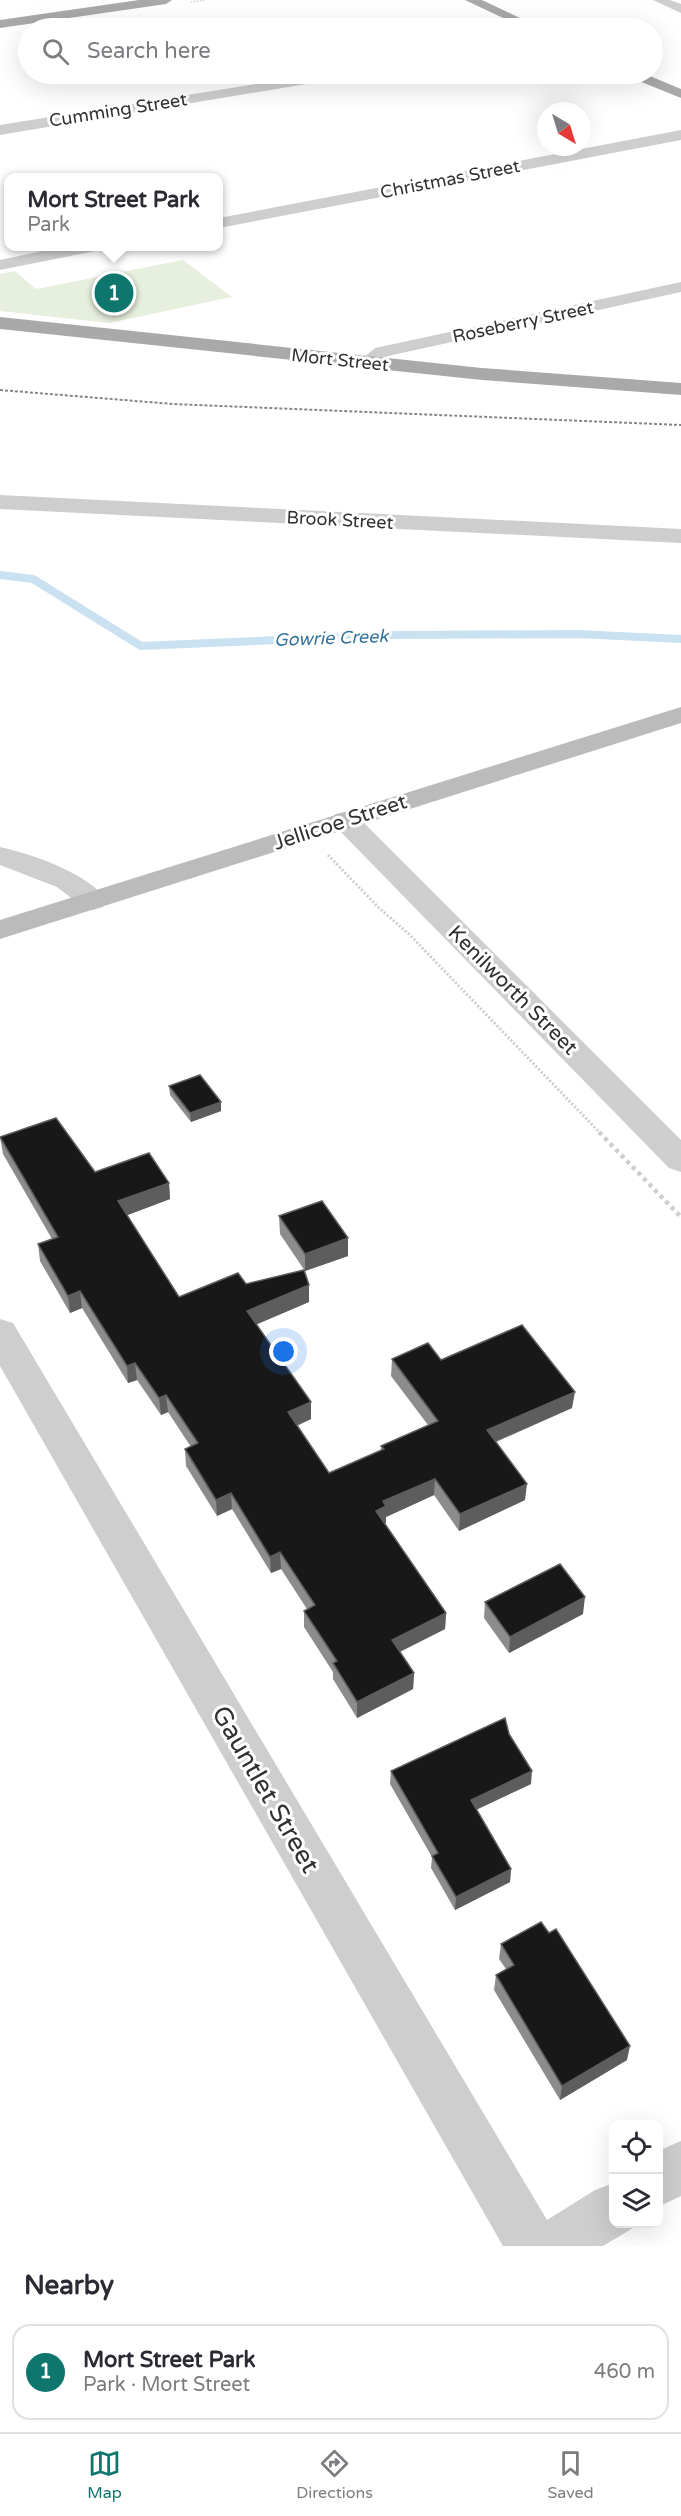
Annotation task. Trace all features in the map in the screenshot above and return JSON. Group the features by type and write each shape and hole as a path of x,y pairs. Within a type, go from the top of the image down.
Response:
{"main road":[{"path":"42,18 166,0"},
{"path":"471,0 512,18"},
{"path":"0,24 18,21"},
{"path":"658,84 681,94"},
{"name":"Mort Street","path":"0,323 482,374 681,388"},
{"name":"Jellicoe Street","path":"0,930 681,715"}],"street":[{"path":"659,0 681,9"},
{"name":"Cumming Street","path":"0,130 281,84"},
{"name":"Christmas Street","path":"223,222 681,135"},
{"path":"0,264 69,251"},
{"name":"Roseberry Street","path":"367,363 382,352 681,287"},
{"name":"Brook Street","path":"0,502 681,536"},
{"name":"Kenilworth Street","path":"345,820 681,1160"},
{"path":"0,855 67,881 93,901"},
{"name":"Gauntlet Street","path":"0,1333 532,2246"},
{"path":"663,2178 681,2167"},
{"path":"554,2246 609,2212"}],"path":[{"path":"328,855 378,908 409,934 681,1217"}],"green space":[{"path":"183,260 232,297 109,323 0,311 0,274 15,271 36,289"}],"building":[{"path":"200,1075 221,1102 190,1113 169,1086"},
{"path":"56,1118 95,1172 149,1153 169,1183 118,1201 179,1297 238,1273 246,1284 304,1270 309,1285 247,1311 311,1402 288,1412 329,1473 384,1449 381,1446 438,1421 392,1359 428,1343 441,1360 522,1325 575,1392 487,1430 527,1484 460,1514 435,1479 383,1501 386,1506 376,1511 446,1613 392,1640 414,1673 357,1702 333,1663 337,1661 304,1611 315,1605 280,1552 270,1557 231,1493 216,1500 185,1449 198,1443 166,1395 159,1398 135,1363 127,1366 80,1291 68,1296 38,1244 58,1237 0,1137"},
{"path":"322,1201 348,1238 305,1254 279,1216"},
{"path":"560,1564 585,1597 510,1637 485,1602"},
{"path":"505,1718 509,1734 532,1771 471,1800 511,1869 456,1897 432,1856 438,1853 391,1771"},
{"path":"541,1922 549,1933 556,1929 630,2046 562,2086 496,1975 514,1965 501,1944"}],"waterway":[{"name":"Gowrie Creek","path":"0,575 33,579 141,646 394,635 578,634 681,639"}],"railway":[{"path":"0,390 173,404 681,425"}],"place":[{"name":"Mort Street Park","path":"114,293"}]}
